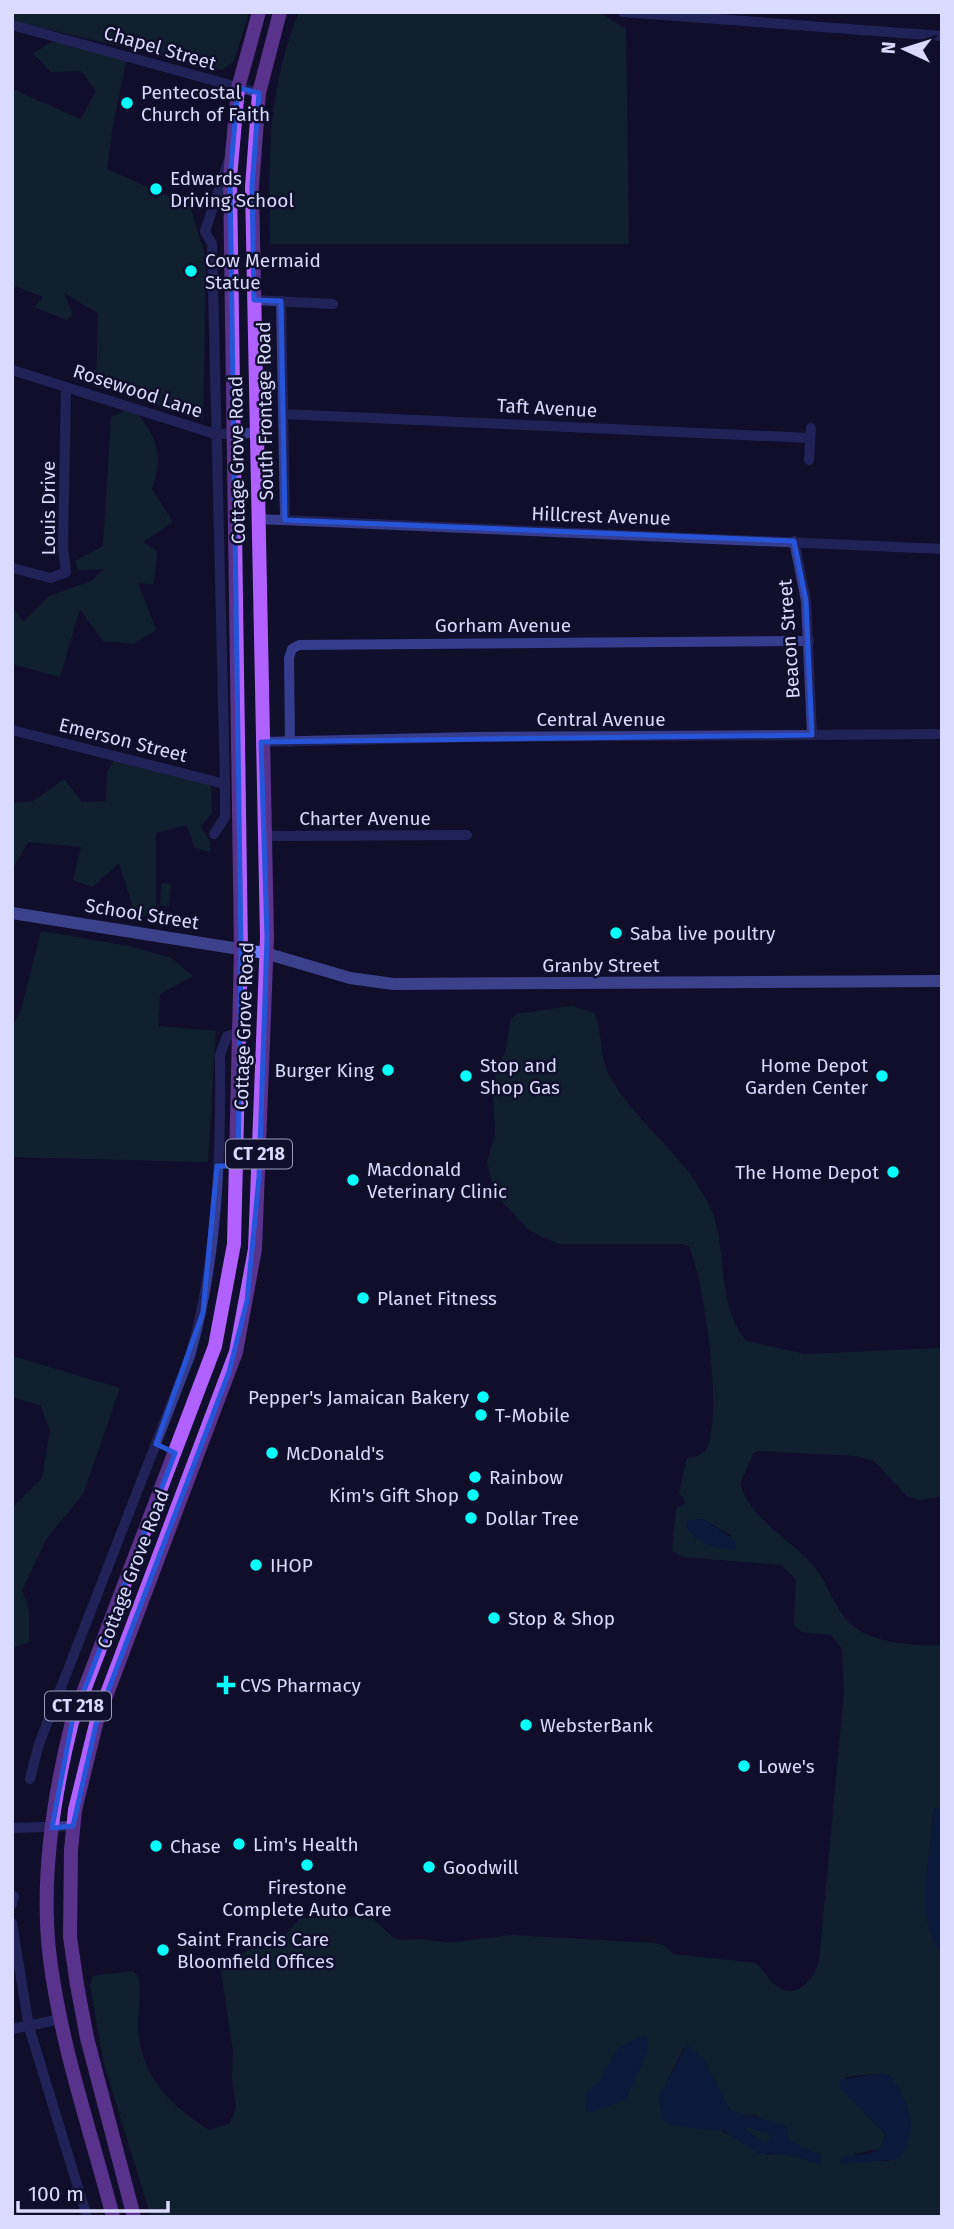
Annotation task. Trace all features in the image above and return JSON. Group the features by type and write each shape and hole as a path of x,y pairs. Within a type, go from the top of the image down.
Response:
{"main road":[{"name":"Cottage Grove Road","path":"113,2217 61,2019 49,1942 48,1874 61,1771 72,1722 215,1346 234,1244 241,950 232,152 238,88 259,12"},
{"name":"Cottage Grove Road","path":"134,2217 87,2038 77,1985 70,1912 74,1826 97,1720 236,1352 255,1249 265,953 252,178 259,93 280,12"},
{"name":"School Street","path":"12,913 265,953"},
{"name":"Granby Street","path":"265,953 350,978 413,985 942,981"},
{"path":"215,1346 236,1352"},
{"path":"123,1591 142,1600"}],"street":[{"path":"622,12 942,36"},
{"name":"Chapel Street","path":"12,25 259,93"},
{"name":"Cottage Grove Road","path":"214,834 225,817 225,783 212,244 205,231 232,152"},
{"path":"254,300 333,304"},
{"name":"South Frontage Road","path":"281,301 285,520"},
{"name":"Rosewood Lane","path":"12,370 215,434 256,433"},
{"name":"Louis Drive","path":"12,568 51,578 66,572 63,548 66,387"},
{"name":"Taft Avenue","path":"283,414 810,433 809,460"},
{"name":"Hillcrest Avenue","path":"258,519 942,549"},
{"name":"Beacon Street","path":"794,541 803,574 809,641 812,735"},
{"name":"Gorham Avenue","path":"290,742 289,657 293,648 299,645 809,641"},
{"name":"Emerson Street","path":"12,730 225,783"},
{"name":"Central Avenue","path":"261,742 942,734"},
{"name":"Charter Avenue","path":"264,836 467,835"},
{"name":"Cottage Grove Road","path":"30,1779 39,1744 190,1356 203,1312 212,1252 220,1055 227,1036 239,1033"},
{"path":"217,1166 237,1166"},
{"path":"156,1444 175,1452"},
{"path":"12,1828 74,1826"},
{"path":"12,1923 29,2027 87,2217"},
{"path":"12,2029 61,2019"}],"highlighted area":[{"path":"238,88 259,93 252,187 254,300 281,301 285,520 794,541 806,601 812,735 261,742 267,937 259,1177 247,1301 229,1372 97,1720 73,1826 52,1828 72,1722 175,1453 156,1444 203,1312 217,1166 238,1166 241,950 230,178"}],"green space":[{"path":"12,12 249,12 234,61 222,70 12,21"},
{"path":"299,12 598,12 626,29 629,244 270,244 270,154 275,99 288,42"},
{"path":"59,38 127,57 107,169 190,206 206,259 203,419 96,386 98,313 64,293 73,315 67,320 34,307 43,297 15,286 12,297 12,89 81,119 96,91 81,71 51,72 33,53"},
{"path":"132,408 147,427 156,445 158,465 152,489 173,522 143,542 157,551 154,584 138,583 156,630 133,644 103,641 80,609 60,677 12,664 12,606 23,622 49,596 91,581 104,569 78,570 75,561 103,546 111,417"},
{"path":"115,758 211,780 212,813 201,826 211,844 210,852 195,848 187,825 156,833 156,911 137,920 119,863 92,887 73,880 81,847 28,842 12,870 12,803 34,801 64,779 82,802 106,801 107,773"},
{"path":"162,883 171,884 169,906 160,905"},
{"path":"41,931 129,946 171,958 193,976 160,994 158,1026 216,1031 208,1162 12,1157 12,1027 21,1010"},
{"path":"572,1006 594,1013 609,1075 632,1108 686,1169 708,1203 719,1236 729,1307 746,1341 805,1354 942,1348 942,1496 920,1500 907,1496 874,1461 856,1456 759,1451 753,1454 740,1484 745,1497 761,1518 817,1570 841,1612 853,1626 883,1640 942,1645 942,1808 933,1809 926,1906 933,1940 942,1949 942,2217 151,2217 104,2064 90,1986 93,1976 133,1971 138,1976 140,2043 150,2073 169,2099 209,2130 229,2124 236,2108 232,2076 233,2051 220,1965 251,1949 271,1949 301,1918 370,1916 395,1939 401,1940 421,1939 448,1943 511,1935 651,1943 664,1945 673,1954 756,1963 774,1984 789,1991 808,1982 819,1962 844,1692 842,1649 831,1635 802,1632 794,1625 796,1580 782,1565 683,1557 672,1551 676,1508 686,1503 679,1492 687,1458 700,1455 706,1450 713,1409 710,1348 695,1263 689,1246 682,1244 559,1244 530,1231 496,1195 487,1162 495,1135 493,1093 497,1065 505,1053 511,1019 517,1014","holes":["703,1519 731,1535 731,1550 707,1545 689,1520","684,2048 703,2058 730,2110 736,2114 756,2115 821,2164 780,2153 767,2155 658,2098","882,2073 889,2075 903,2100 908,2110 911,2129 907,2139 889,2161 876,2161 853,2154 880,2149 885,2134 841,2089 845,2077"]},
{"path":"12,1356 120,1388 83,1494 47,1538 22,1590 29,1611 29,1642 12,1648 12,1508 42,1478 50,1431 41,1406 12,1397"},
{"path":"747,2127 770,2134 770,2140 764,2143 745,2130"}],"water":[{"path":"703,1519 735,1540 735,1550 714,1547 693,1536 686,1524 689,1520"},
{"path":"940,1807 942,1949 939,1949 931,1935 926,1900 933,1809"},
{"path":"643,2035 648,2038 648,2051 626,2100 592,2112 586,2111 585,2094 598,2082 618,2048"},
{"path":"687,2045 703,2058 730,2110 782,2124 787,2128 789,2141 821,2155 821,2164 781,2153 758,2154 724,2131 671,2126 663,2121 658,2098","holes":["747,2127 769,2134 770,2140 764,2143 745,2130"]},
{"path":"883,2073 894,2081 905,2101 911,2126 908,2143 899,2159 843,2164 840,2162 843,2156 867,2154 880,2149 885,2134 841,2089 839,2080"}],"place":[{"name":"Pentecostal Church of Faith","path":"127,103"},
{"name":"Edwards Driving School","path":"156,189"},
{"name":"Cow Mermaid Statue","path":"191,271"},
{"name":"Saba live poultry","path":"616,933"},
{"name":"Burger King","path":"388,1070"},
{"name":"Stop and Shop Gas","path":"466,1076"},
{"name":"Home Depot Garden Center","path":"882,1076"},
{"name":"The Home Depot","path":"893,1172"},
{"name":"Macdonald Veterinary Clinic","path":"353,1180"},
{"name":"Planet Fitness","path":"363,1298"},
{"name":"Pepper's Jamaican Bakery","path":"483,1397"},
{"name":"T-Mobile","path":"481,1415"},
{"name":"McDonald's","path":"272,1453"},
{"name":"Rainbow","path":"475,1477"},
{"name":"Kim's Gift Shop","path":"473,1495"},
{"name":"Dollar Tree","path":"471,1518"},
{"name":"IHOP","path":"256,1565"},
{"name":"Stop & Shop","path":"494,1618"},
{"name":"CVS Pharmacy","path":"226,1685"},
{"name":"WebsterBank","path":"526,1725"},
{"name":"Lowe's","path":"744,1766"},
{"name":"Lim's Health","path":"239,1844"},
{"name":"Chase","path":"156,1846"},
{"name":"Firestone Complete Auto Care","path":"307,1865"},
{"name":"Goodwill","path":"429,1867"},
{"name":"Saint Francis Care Bloomfield Offices","path":"163,1950"}]}
